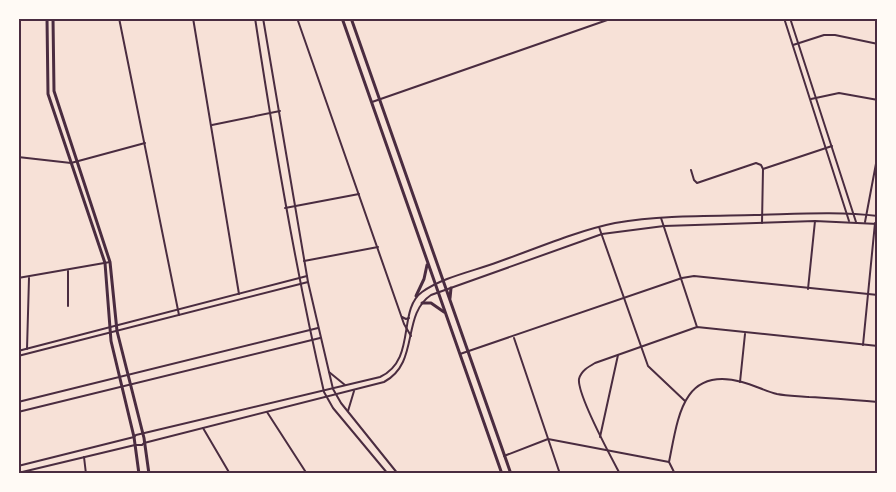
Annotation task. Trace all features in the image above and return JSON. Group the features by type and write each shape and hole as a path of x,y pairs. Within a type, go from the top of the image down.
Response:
{"main road":[{"path":"47,18 48,94 105,263 110,333 134,437 140,474"},
{"path":"53,18 54,91 110,262 117,331 144,443 149,474"},
{"path":"342,18 502,474"},
{"path":"351,18 511,474"},
{"path":"58,126 64,124"},
{"path":"416,296 424,279 427,263"},
{"path":"439,272 448,280"},
{"path":"451,288 451,303"},
{"path":"422,303 432,303 445,313"}],"street":[{"path":"119,18 179,315"},
{"path":"207,18 193,19 239,294"},
{"path":"255,18 298,279 324,392 333,408 388,474"},
{"path":"263,18 304,261 333,389 335,395 398,474"},
{"path":"297,18 406,330 411,336"},
{"path":"372,102 613,18"},
{"path":"784,18 849,221"},
{"path":"790,18 855,213 856,222"},
{"path":"793,45 824,35 835,35 878,44"},
{"path":"811,99 839,93 878,100"},
{"path":"212,125 280,111"},
{"path":"18,157 71,163 145,142"},
{"path":"763,169 832,146"},
{"path":"865,222 878,154"},
{"path":"691,170 697,183 756,163 761,165 763,169 762,223"},
{"path":"285,208 359,194"},
{"path":"18,466 136,435 324,392 390,373 400,358 416,296 448,280 599,227 661,218 848,213 878,216"},
{"path":"661,218 697,327"},
{"path":"808,289 815,221"},
{"path":"18,473 142,445 380,383 394,377 405,362 422,303 430,295 602,234 664,226 815,221 876,224 863,345"},
{"path":"599,227 648,366 685,400"},
{"path":"304,261 378,247"},
{"path":"18,278 29,278 110,262"},
{"path":"68,271 68,306"},
{"path":"18,351 307,276"},
{"path":"460,354 694,276 878,295"},
{"path":"27,349 29,278"},
{"path":"18,356 308,282"},
{"path":"402,317 409,318"},
{"path":"620,474 600,437 579,384 579,379 585,370 595,363 697,327 878,346"},
{"path":"18,402 318,328"},
{"path":"740,382 745,333"},
{"path":"513,337 560,474"},
{"path":"18,411 321,338"},
{"path":"600,437 619,354"},
{"path":"328,371 345,386"},
{"path":"675,474 669,462 685,400 700,384 708,380 740,382 778,394 878,402"},
{"path":"348,411 354,390"},
{"path":"267,412 307,474"},
{"path":"203,428 230,474"},
{"path":"504,456 548,439 669,462"},
{"path":"84,457 86,474"},
{"path":"33,469 34,474"}]}
